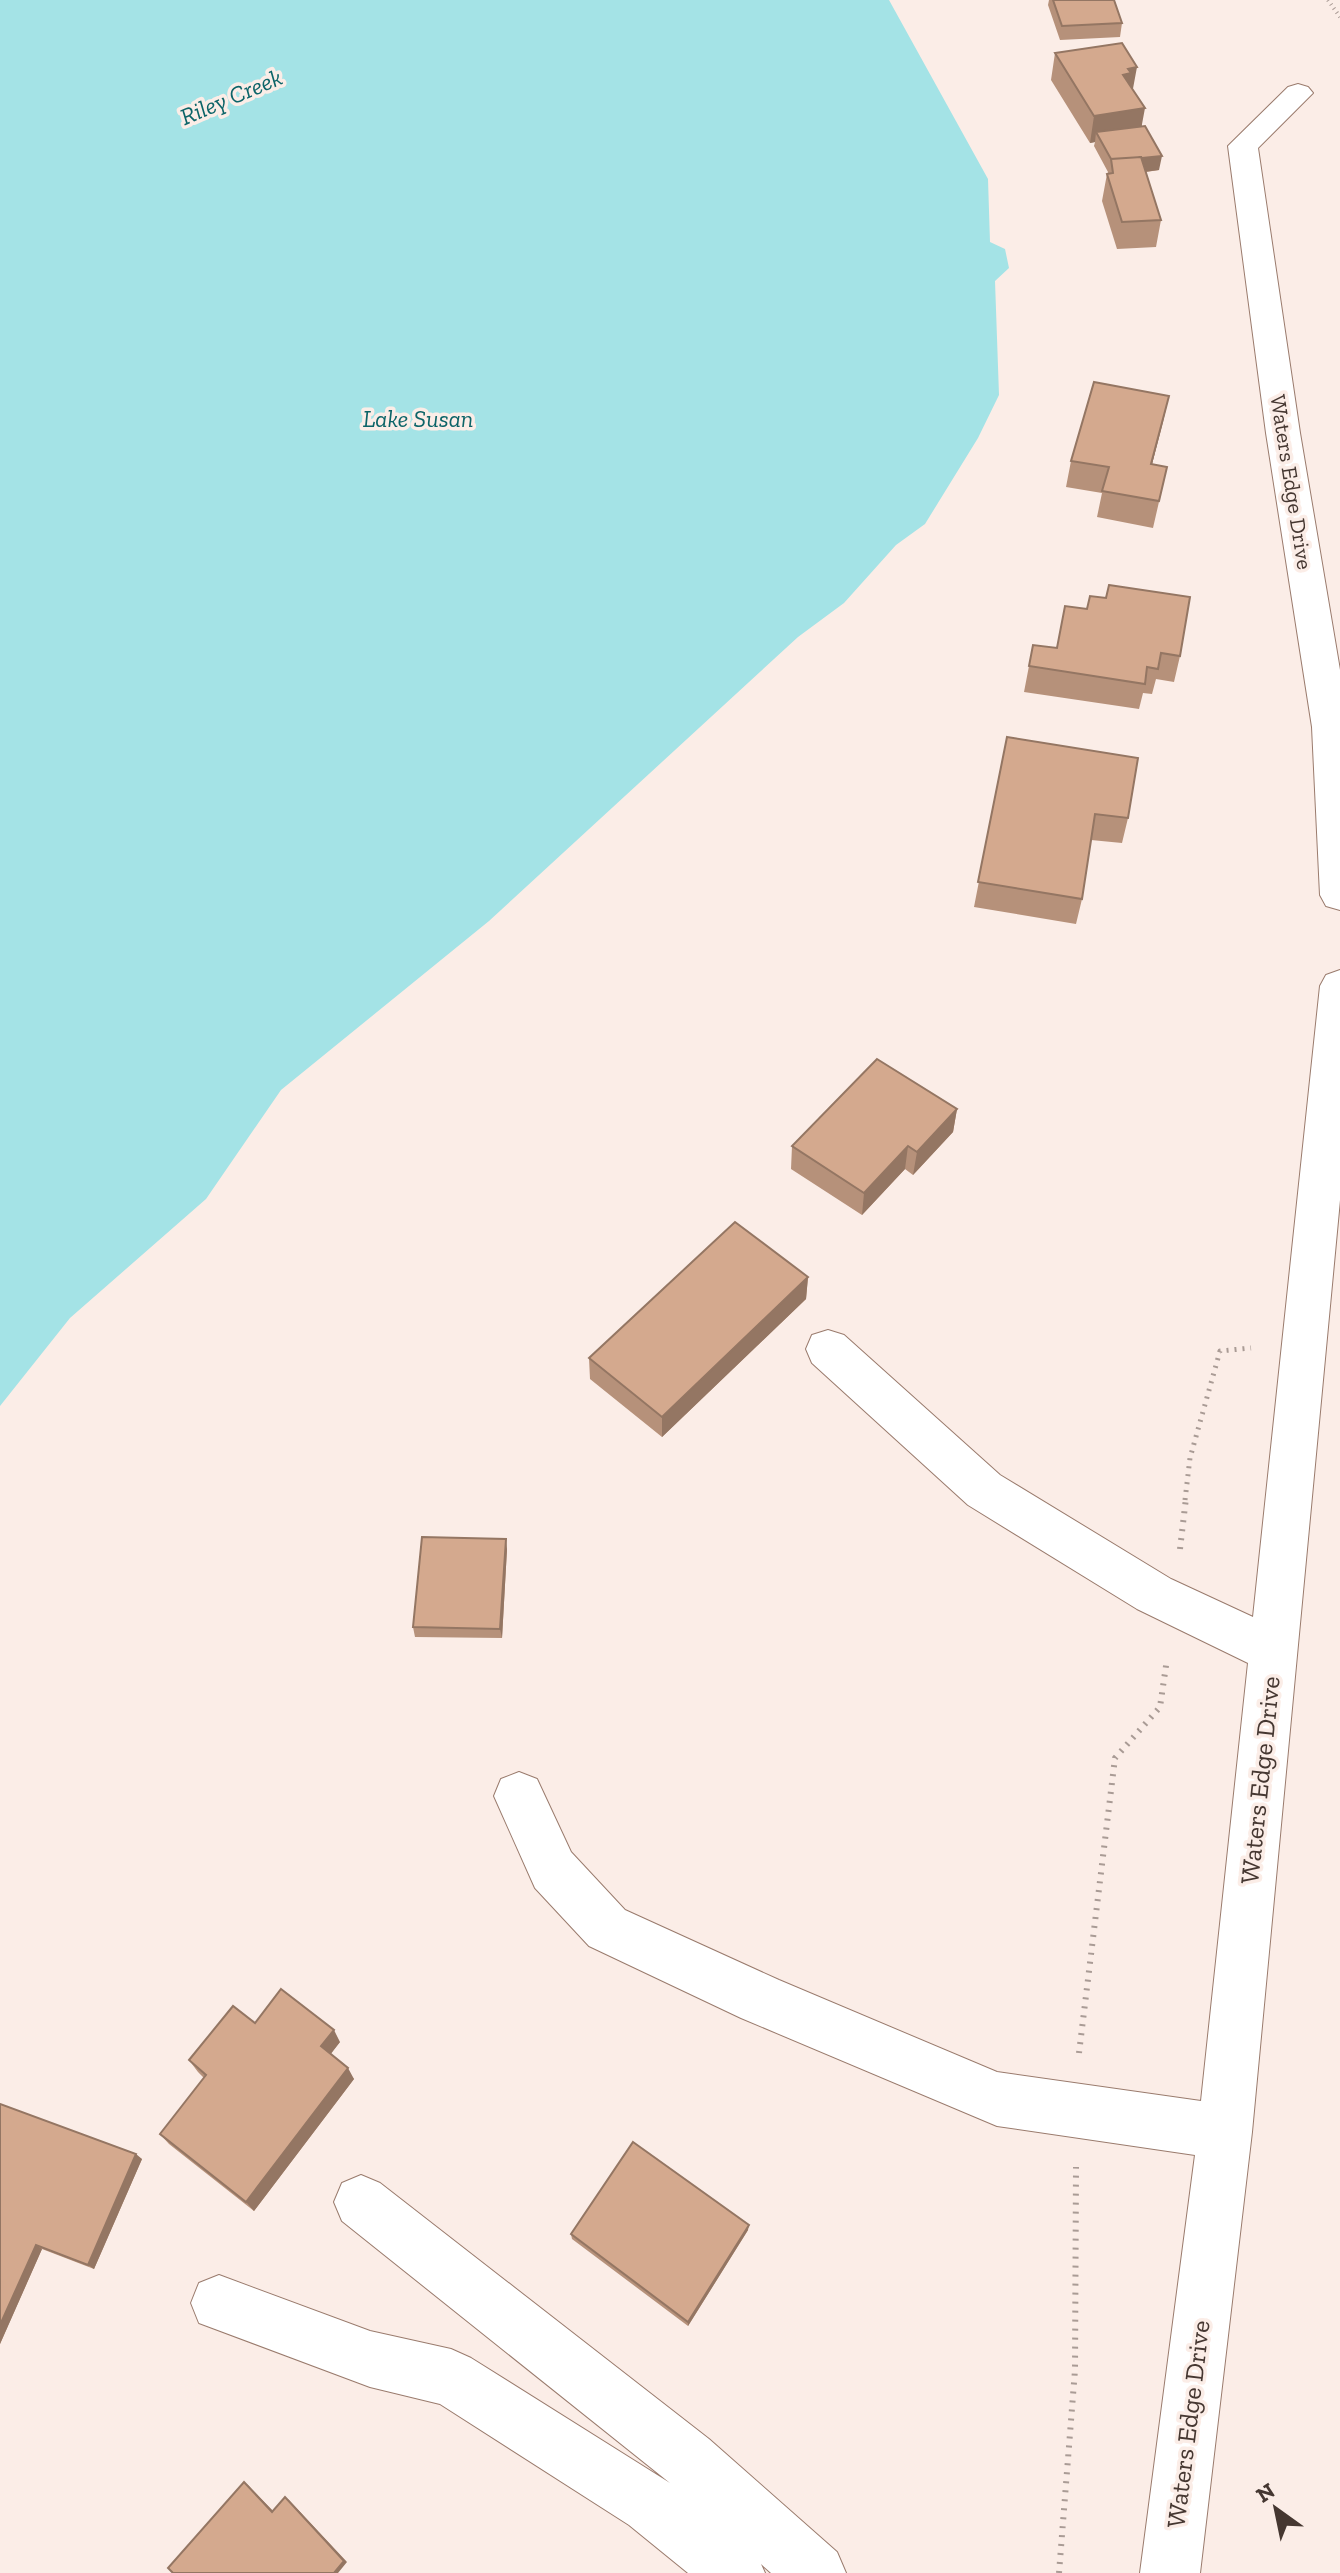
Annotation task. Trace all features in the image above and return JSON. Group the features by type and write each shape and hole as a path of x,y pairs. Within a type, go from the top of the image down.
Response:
{"street":[{"name":"Waters Edge Drive","path":"1298,93 1243,146 1283,433 1331,727 1340,895"},
{"name":"Waters Edge Drive","path":"1170,2573 1225,2132 1340,986"},
{"path":"828,1349 984,1490 1154,1594 1272,1650"},
{"path":"519,1796 553,1870 607,1928 760,1999 997,2099 1225,2132"},
{"path":"361,2202 688,2460 816,2573"},
{"path":"219,2303 370,2359 451,2378 650,2504 735,2573"}],"path":[{"path":"1328,0 1340,17"},
{"path":"1059,2573 1073,2434 1078,2225 1073,2110 1115,1758 1160,1707 1190,1458 1220,1351 1253,1348 1302,1356"}],"water":[{"name":"Lake Susan","path":"0,0 889,0 988,179 990,242 1005,249 1009,268 995,281 999,395 978,438 925,524 896,545 844,603 798,637 489,921 281,1090 206,1199 70,1318 0,1406"}],"building":[{"path":"1053,0 1114,0 1122,23 1062,26"},
{"path":"1122,43 1137,67 1128,69 1131,73 1123,75 1145,108 1094,116 1055,53"},
{"path":"1145,126 1162,156 1111,159 1096,132"},
{"path":"1141,157 1161,220 1122,222 1107,174 1113,173 1111,159"},
{"path":"1094,382 1169,396 1151,464 1167,467 1159,501 1102,491 1109,467 1071,461"},
{"path":"1109,585 1190,597 1180,656 1161,653 1158,669 1147,667 1145,684 1029,666 1033,645 1057,648 1065,606 1087,609 1090,596 1106,598"},
{"path":"1007,737 1138,758 1128,818 1095,814 1082,899 978,882"},
{"path":"877,1059 957,1109 917,1152 908,1146 864,1193 792,1146"},
{"path":"735,1222 808,1277 662,1417 589,1358"},
{"path":"422,1537 506,1539 500,1629 413,1627"},
{"path":"281,1989 334,2030 321,2046 348,2068 246,2202 160,2134 206,2075 189,2060 233,2006 255,2023"},
{"path":"0,2104 136,2154 88,2265 36,2245 0,2325"},
{"path":"633,2142 749,2225 688,2322 571,2234"},
{"path":"244,2482 272,2512 285,2497 344,2561 334,2573 173,2573 168,2568"}],"water label":[{"name":"Riley Creek","path":"231,97"}]}
